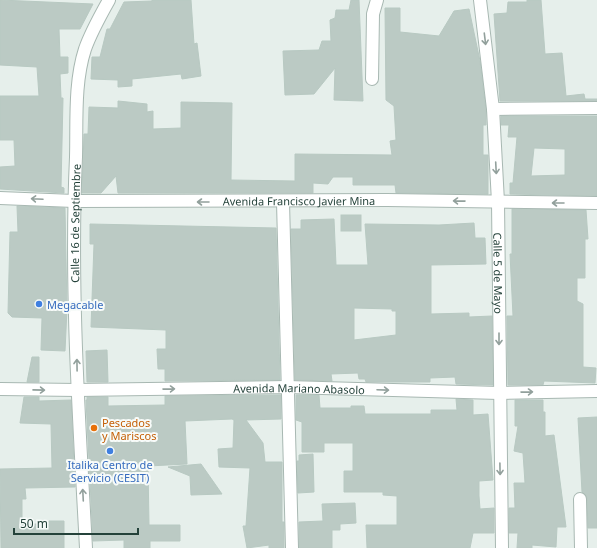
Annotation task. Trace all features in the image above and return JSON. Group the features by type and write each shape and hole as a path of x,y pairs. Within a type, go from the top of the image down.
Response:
{"street":[{"name":"Calle 16 de Septiembre","path":"86,548 77,390 74,201 79,78 85,49 98,19 109,0"},
{"path":"372,78 373,14 377,0"},
{"name":"Calle 5 de Mayo","path":"480,0 493,109 498,202 499,393 502,548"},
{"path":"493,109 597,108"},
{"name":"Avenida Francisco Javier Mina","path":"0,198 74,201 283,202 387,200 597,203"},
{"path":"283,202 292,548"},
{"name":"Avenida Mariano Abasolo","path":"0,389 77,390 287,387 499,393 597,391"},
{"path":"580,499 581,548"}],"building":[{"path":"0,0 93,4 80,29 59,29 60,57 68,57 68,73 60,74 61,98 63,98 61,187 64,188 64,193 0,189 0,167 15,166 14,140 0,140 0,96 39,96 37,67 0,65"},
{"path":"191,0 194,44 197,43 201,76 182,79 181,74 132,79 132,86 118,87 118,80 91,79 92,57 100,57 107,29 110,29 124,2"},
{"path":"351,0 359,0 363,101 334,100 335,68 314,94 285,95 283,51 319,50 322,41 331,41 330,20 335,18 336,10 349,10"},
{"path":"527,0 541,0 545,54 562,53 566,96 584,94 585,99 597,99 597,101 500,101 494,14 507,13 508,2 527,2"},
{"path":"385,8 400,8 400,32 439,36 454,11 469,9 480,61 486,110 486,125 483,125 483,155 488,155 488,194 396,193 395,185 353,185 353,177 333,177 328,184 313,183 313,193 118,193 116,176 101,193 82,193 84,134 88,134 89,107 118,108 118,101 147,104 147,112 153,111 153,129 181,128 181,102 232,103 231,180 295,181 295,154 392,155 390,141 396,140 394,106 386,100"},
{"path":"501,116 597,116 597,196 510,194 510,183 513,183 517,137 508,137 509,125 501,125","holes":["534,148 565,149 565,175 531,176"]},
{"path":"17,206 65,208 67,309 65,351 41,350 42,318 12,317 8,313 10,232 18,232"},
{"path":"512,209 586,210 588,239 585,239 585,278 577,278 577,301 583,304 583,367 596,368 595,383 544,381 543,385 508,385 507,316 513,316 510,254 512,254"},
{"path":"341,215 361,215 361,231 341,231"},
{"path":"334,219 336,265 368,265 365,224 439,225 474,223 475,238 485,238 486,264 431,265 431,314 469,313 469,317 492,316 493,385 456,384 455,377 430,378 430,382 366,382 365,379 359,379 358,373 331,374 332,381 295,380 291,229 301,229 301,220","holes":["354,308 392,309 392,311 396,311 396,335 354,340"]},
{"path":"90,224 276,228 280,380 165,381 165,369 158,369 157,349 166,349 166,330 91,327 94,244 90,244"},
{"path":"107,350 108,382 87,382 86,351"},
{"path":"32,357 39,357 39,382 27,382"},
{"path":"281,395 281,419 246,420 263,443 265,462 282,462 282,522 284,522 284,548 269,548 269,545 247,548 243,526 246,526 250,468 219,467 218,449 233,448 234,420 232,419 185,421 187,464 148,466 149,525 180,525 180,541 150,541 150,548 124,548 124,540 93,541 87,397 108,397 108,406 165,405 165,396"},
{"path":"296,395 319,395 320,408 351,408 351,406 364,406 365,414 431,414 431,410 457,410 456,399 473,400 473,415 488,414 493,480 479,481 479,496 480,509 494,508 494,533 473,533 470,548 367,548 366,525 397,525 397,496 383,495 383,492 344,492 344,471 353,471 353,443 324,443 324,452 302,452 302,422 296,420"},
{"path":"24,397 39,397 39,401 71,400 75,487 25,488 26,499 22,499 22,524 49,524 49,521 64,521 64,548 1,548 0,469 52,468 51,424 20,423"},
{"path":"515,400 543,400 543,412 545,412 545,436 554,435 566,527 557,527 556,547 532,545 532,548 517,548 518,533 509,533 509,508 515,508 514,483 525,483 523,453 514,451 518,426 515,426"},
{"path":"597,417 597,528 588,528 587,498 582,492 578,418"},
{"path":"313,454 314,492 298,493 297,461 299,461 299,455"},
{"path":"201,464 222,494 191,495 190,476 168,467"},
{"path":"355,503 356,523 340,524 340,530 332,530 332,548 299,548 299,522 323,521 322,504"}],"place":[{"name":"Megacable","path":"39,304"},
{"name":"Pescados y Mariscos","path":"94,428"},
{"name":"Italika Centro de Servicio (CESIT)","path":"110,451"}]}
